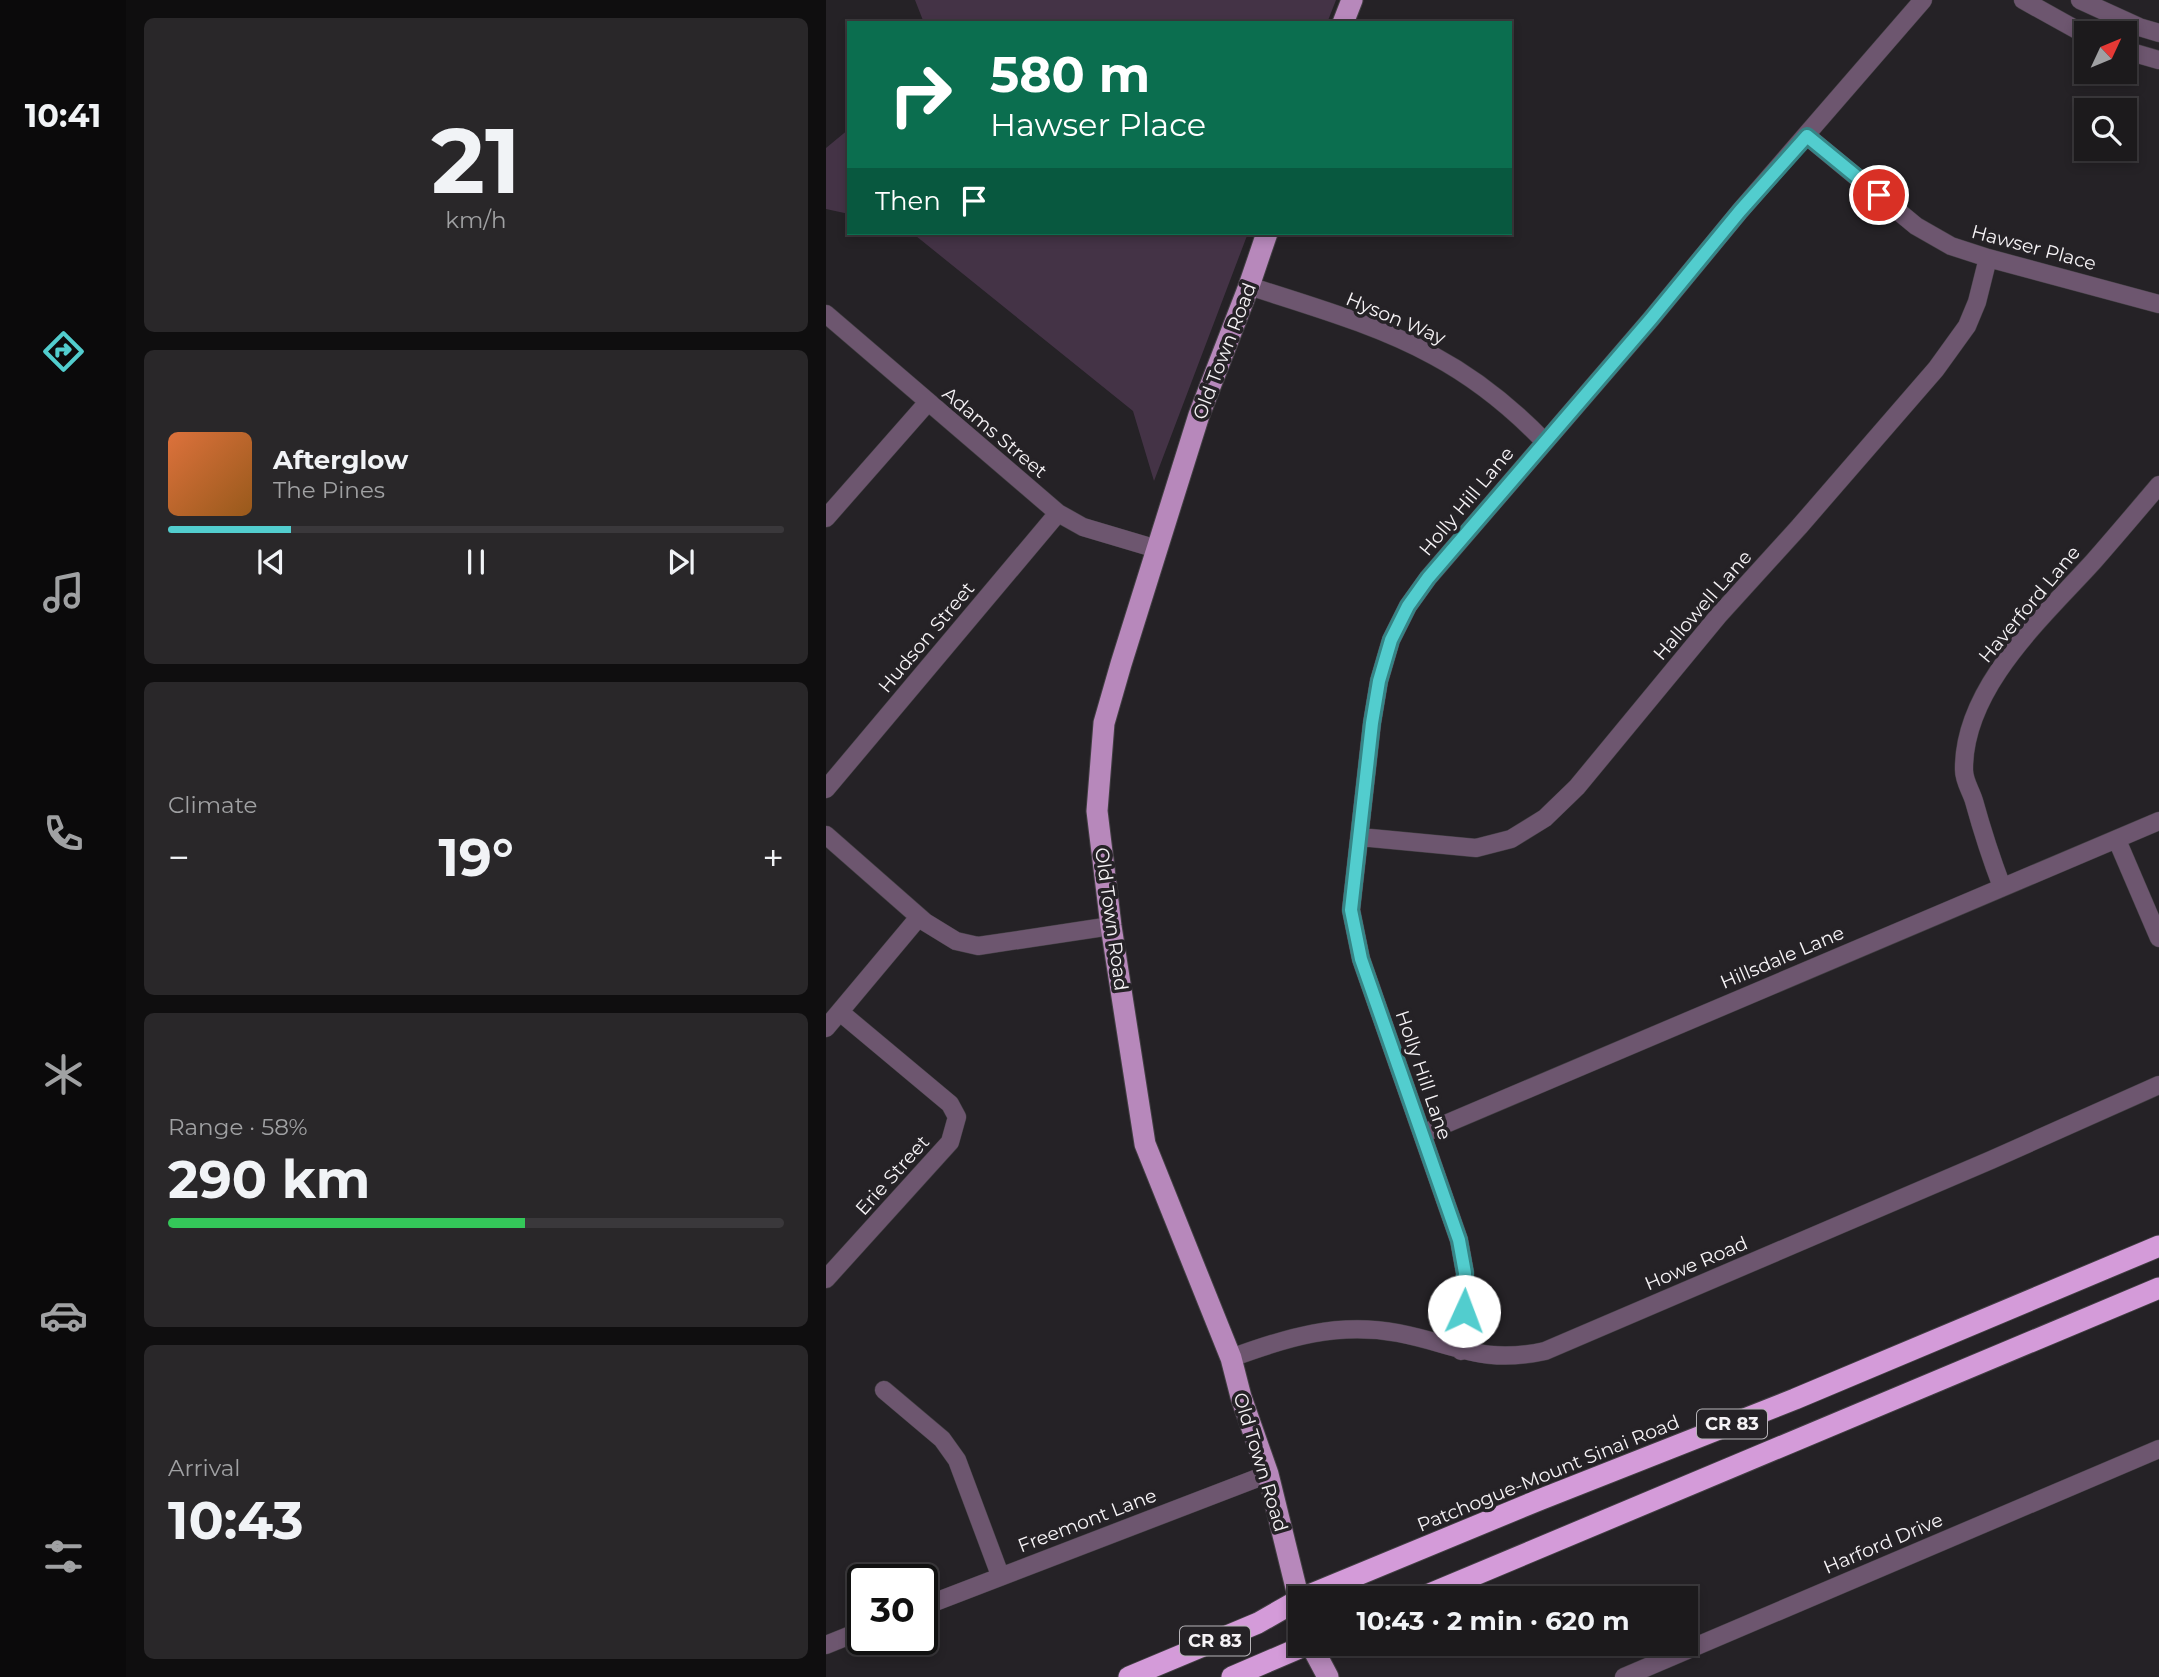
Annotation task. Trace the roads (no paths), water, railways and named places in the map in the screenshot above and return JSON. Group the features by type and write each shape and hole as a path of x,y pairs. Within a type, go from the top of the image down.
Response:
{"highway":[{"name":"Patchogue-Mount Sinai Road","path":"1334,1586 1539,1500 1795,1399 2159,1246"},
{"name":"CR 83","path":"1449,1586 2159,1288"},
{"name":"Patchogue-Mount Sinai Road","path":"1129,1677 1258,1623 1288,1607"},
{"name":"CR 83","path":"1232,1677 1288,1653"}],"main road":[{"path":"1344,21 1352,0"},
{"name":"Old Town Road","path":"1266,235 1199,415 1104,723 1097,811 1111,926 1145,1144 1231,1358 1241,1397 1268,1474 1297,1586"},
{"path":"1318,1656 1328,1677"}],"street":[{"name":"Holly Hill Lane","path":"1461,1351 1465,1273 1459,1240 1361,959 1351,910 1379,681 1397,629 1408,606 1428,578 1923,0"},
{"path":"2023,0 2074,28"},
{"path":"2080,0 2139,27 2159,33"},
{"path":"2137,54 2159,60"},
{"name":"Hawser Place","path":"1807,136 1916,226 1951,246 2159,304"},
{"name":"Hallowell Lane","path":"1360,837 1476,848 1511,839 1545,818 1577,787 1719,615 1936,369 1967,326 1977,302 1988,258"},
{"name":"Hyson Way","path":"1249,286 1404,341 1435,356 1515,412 1544,441"},
{"name":"Adams Street","path":"826,314 1058,513 1083,527 1157,549"},
{"path":"826,518 928,402"},
{"name":"Haverford Lane","path":"2002,887 1964,774 1965,753 1976,713 1995,674 2051,606 2159,485"},
{"name":"Hudson Street","path":"826,789 1058,513"},
{"name":"Hillsdale Lane","path":"1422,1133 2159,821"},
{"path":"826,835 919,917 956,941 978,946 1111,926"},
{"path":"2117,840 2159,937"},
{"path":"826,1028 919,917"},
{"name":"Erie Street","path":"826,1279 950,1142 957,1117 950,1104 840,1012"},
{"name":"Howe Road","path":"1231,1358 1283,1339 1311,1332 1342,1330 1374,1330 1400,1334 1480,1355 1505,1356 1545,1351 2159,1085"},
{"path":"884,1391 942,1439 957,1460 1000,1575"},
{"name":"Harford Drive","path":"1624,1677 1652,1672 2159,1449"},
{"name":"Freemont Lane","path":"938,1600 1268,1474"},
{"path":"826,1645 847,1636"}]}
